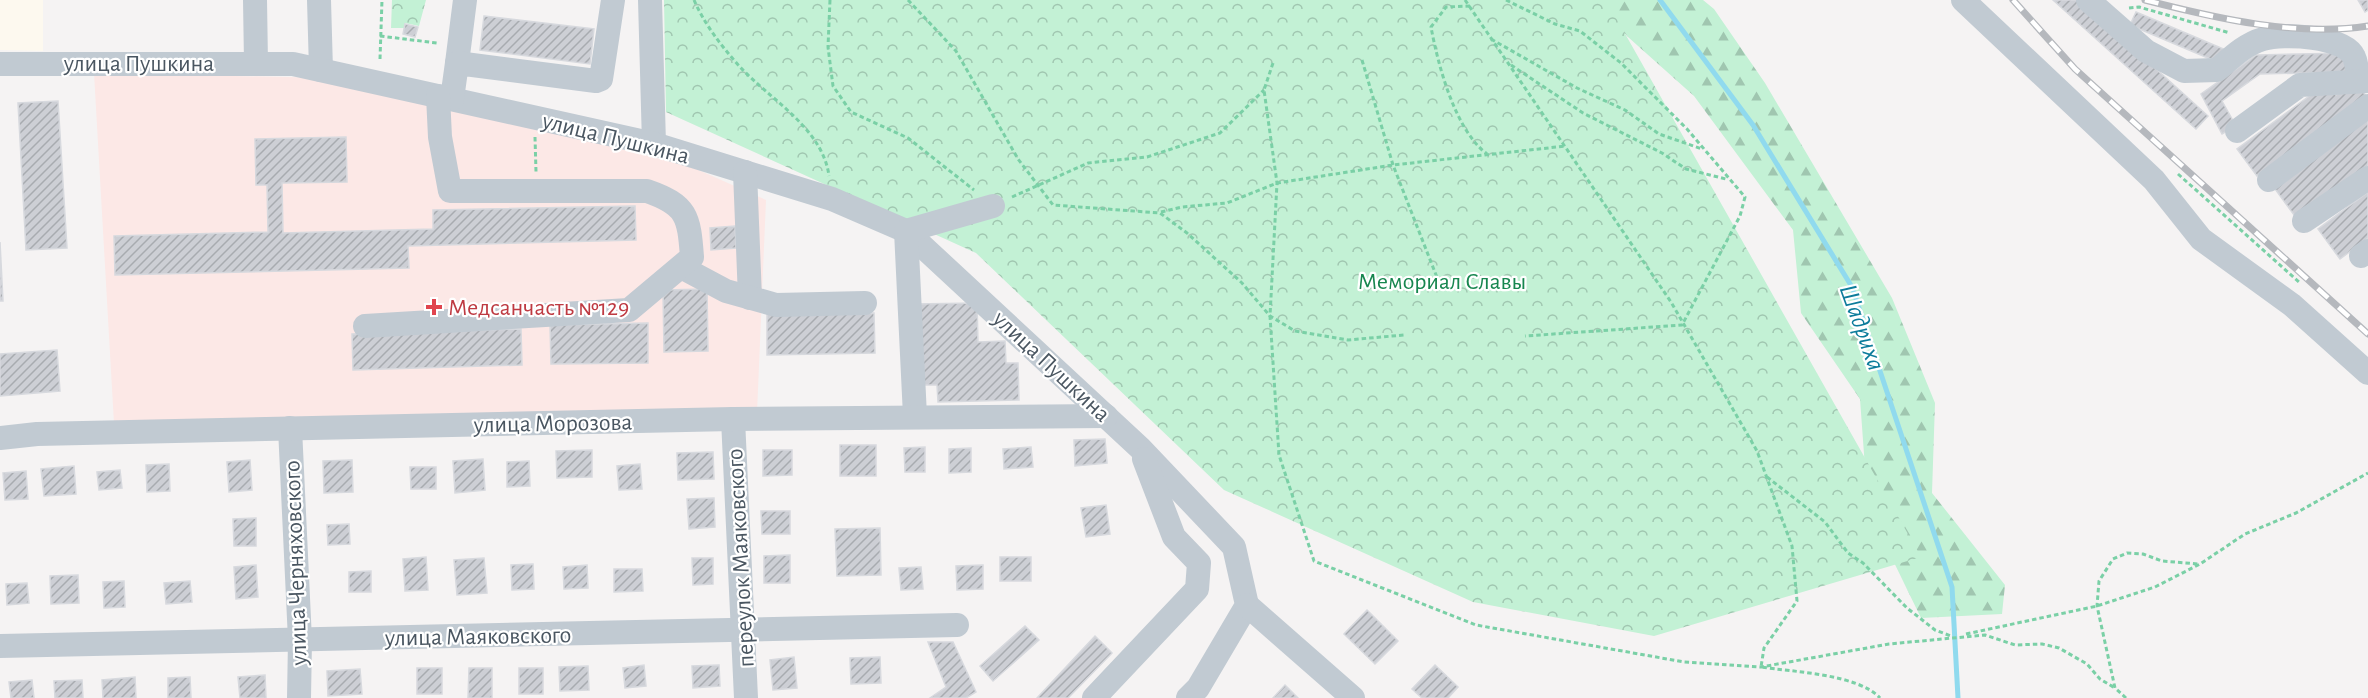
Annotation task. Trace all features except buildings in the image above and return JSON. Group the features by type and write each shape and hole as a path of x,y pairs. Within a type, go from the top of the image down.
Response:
{"street":[{"path":"255,0 256,63"},
{"path":"319,0 321,70"},
{"path":"365,326 629,310 692,257 690,229 681,209 673,200 647,191 450,191 440,137 445,98 457,63 465,0"},
{"path":"457,63 596,81 603,76 613,0"},
{"path":"650,0 654,144"},
{"path":"1964,0 2154,180 2201,239 2292,305 2368,374"},
{"path":"2094,6 2146,51 2184,71 2217,70 2239,50 2264,38 2312,37 2340,43 2354,56 2363,80 2300,85 2237,131"},
{"name":"улица Пушкина","path":"0,64 283,63 321,70 654,144 831,199 906,231 1140,448 1234,547 1247,605"},
{"path":"2269,180 2368,106"},
{"path":"745,172 750,298"},
{"path":"2304,221 2368,178"},
{"path":"915,416 906,231 993,206"},
{"path":"681,267 726,291 776,305 865,303"},
{"name":"улица Морозова","path":"0,438 37,434 733,419 1106,416"},
{"name":"переулок Маяковского","path":"733,419 746,698"},
{"name":"улица Черняховского","path":"290,428 300,640 299,698"},
{"path":"1094,698 1197,589 1199,563 1174,537 1140,448"},
{"path":"1188,698 1198,688 1247,605 1353,698"},
{"name":"улица Маяковского","path":"0,646 957,625"}],"path":[{"path":"380,59 382,0"},
{"path":"694,0 703,21 742,69 787,107 827,159 831,199"},
{"path":"830,0 828,46 833,86 851,111 908,138 993,206 1088,163 1147,156 1220,133 1264,90"},
{"path":"908,0 956,51 1037,186 1053,205 1160,213 1182,207 1227,202 1277,183 1393,165 1566,146"},
{"path":"1465,0 1671,302 1682,325 1757,452 1792,546 1797,601 1764,648 1761,667"},
{"path":"1506,0 1555,24 1580,31 1621,63 1703,149 1744,197 1740,216 1682,325"},
{"path":"1470,6 1446,7 1431,27 1438,64 1455,110 1480,149 1488,154"},
{"path":"2094,6 2139,7 2223,32 2264,38"},
{"path":"380,36 436,43"},
{"path":"1489,38 1577,88 1625,110 1659,134 1703,149"},
{"path":"1362,60 1393,165 1438,280"},
{"path":"1273,63 1264,90 1277,183 1270,316 1279,455 1314,561 1476,625 1684,662 1761,667 1848,681 1871,689 1880,698"},
{"path":"1509,64 1583,112 1662,153 1686,170 1728,180"},
{"path":"2175,171 2305,288"},
{"path":"1160,213 1187,233 1242,283 1270,316 1295,331 1348,340 1404,335"},
{"path":"1525,336 1682,325"},
{"path":"1959,636 2097,606 2155,587 2200,564 2245,534 2296,513 2368,473"},
{"path":"1766,477 1825,522 1848,553 1863,563 1907,608 1935,630 1952,636"},
{"path":"2115,688 2097,606 2098,581 2113,559 2127,553 2143,554 2162,561 2200,564"},
{"path":"1761,667 1889,644 1952,636 1985,635 2015,645 2042,644 2059,648 2087,664 2100,680 2115,688 2126,698"}],"shaded area":[{"path":"0,0 43,0 43,51 0,50"},
{"name":"Медсанчасть №129","path":"94,73 332,78 569,135 694,168 766,200 757,413 115,441"}],"green space":[{"path":"392,0 426,0 419,26 405,23 404,28 391,28"},
{"name":"Мемориал Славы","path":"664,0 1606,0 1921,557 1654,636 1473,602 1224,490 976,253 666,112"},
{"path":"1596,0 1703,0 1714,9 1765,83 1892,298 1935,403 1932,493 2005,585 2002,614 1921,618 1868,509 1860,399 1801,313 1793,230 1694,96 1628,37"}],"waterway":[{"name":"Шадриха","path":"1660,0 1753,125 1852,287 1952,587 1958,698"}],"railway":[{"path":"2013,0 2075,69 2368,334"},
{"path":"2145,0 2256,24 2313,29 2368,26"}],"place":[{"name":"Медсанчасть №129","path":"434,307"}]}
